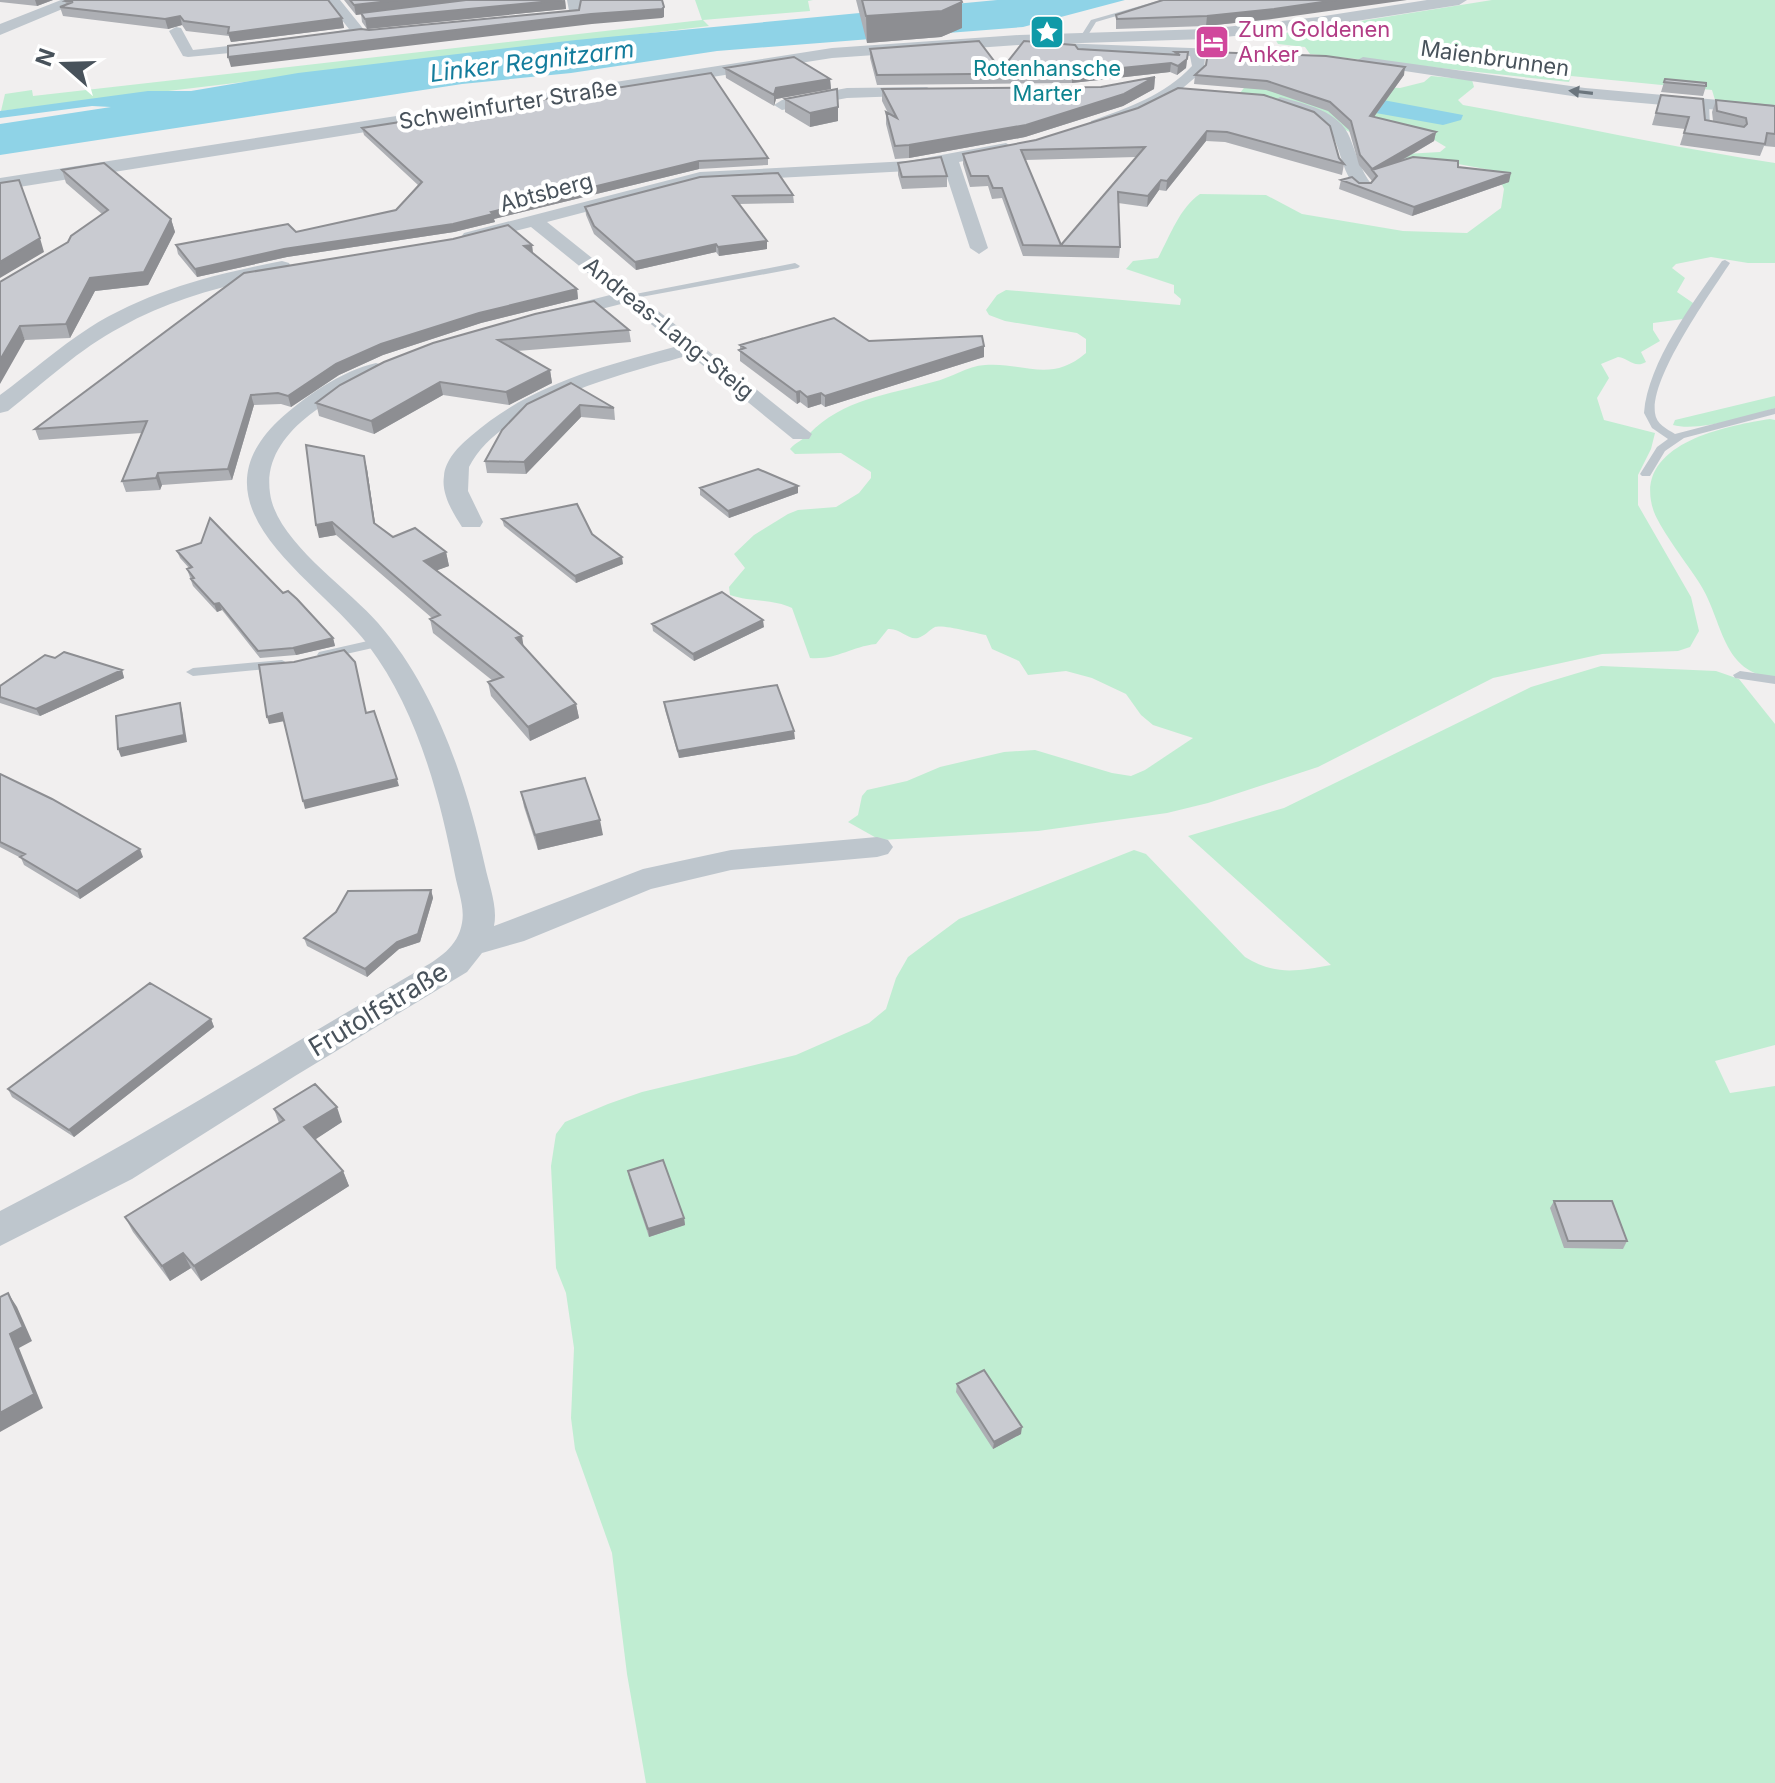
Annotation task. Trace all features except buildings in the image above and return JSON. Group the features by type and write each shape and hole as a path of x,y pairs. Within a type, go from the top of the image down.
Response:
{"street":[{"path":"0,30 76,0"},
{"path":"176,31 188,53 194,54 301,41 356,23 334,0"},
{"name":"Schweinfurter Straße","path":"0,184 822,54 1019,40 1082,46 1264,28 1459,0"},
{"path":"1019,40 1026,45 1041,47 1197,60 1231,54"},
{"path":"1156,82 1197,60"},
{"path":"1085,128 1130,112 1174,89 1197,60"},
{"name":"Maienbrunnen","path":"1353,60 1523,85 1775,110"},
{"path":"1174,89 1203,92"},
{"path":"782,105 847,93 941,92"},
{"path":"1265,98 1305,110 1331,124 1344,140 1348,167 1363,185"},
{"name":"Abtsberg","path":"455,240 536,222 632,193 700,177 862,170 950,160 1029,144"},
{"path":"950,160 979,248"},
{"name":"Andreas-Lang-Steig","path":"536,222 801,434"},
{"path":"0,406 87,339 154,302 205,284 300,264"},
{"path":"532,320 630,296"},
{"path":"471,522 456,491 455,472 463,458 496,425 519,409 571,385 694,348"},
{"path":"394,361 329,391 300,412 278,434 265,458 257,483 265,513 288,547 381,642 422,715 463,830 480,918 471,944"},
{"name":"Frutolfstraße","path":"0,1230 119,1168 282,1066 431,979 455,964 471,944 512,933 643,880 731,860 877,847"}],"lane":[{"path":"334,0 342,0"},
{"path":"1168,0 1093,21 1082,46 1197,60"},
{"path":"560,15 574,7"},
{"path":"356,23 371,35"},
{"path":"1705,103 1706,128 1726,133"},
{"path":"1675,438 1653,422 1649,410 1650,398 1674,347 1725,263"},
{"path":"630,296 795,266"},
{"path":"1646,474 1661,449 1675,438 1775,411"},
{"path":"193,672 303,660 381,642"},
{"path":"1740,675 1775,680"}],"green space":[{"path":"695,0 813,0 808,1 810,11 703,20 709,26 1,111 5,94 32,90 33,96 702,20"},
{"path":"1492,0 1775,0 1775,106 1715,100 1712,90 1571,76 1569,82 1310,54 1305,47 1278,44 1273,35"},
{"path":"1431,76 1472,80 1474,87 1458,100 1463,105 1775,163 1775,263 1748,263 1711,257 1676,264 1672,268 1685,278 1677,292 1696,305 1683,319 1653,323 1653,330 1660,341 1641,352 1646,362 1635,364 1618,357 1601,364 1609,378 1597,398 1604,420 1655,433 1638,475 1638,505 1691,597 1699,631 1690,647 1678,651 1602,654 1493,678 1318,767 1167,813 1038,831 880,840 848,822 858,815 862,796 867,790 907,781 940,767 1004,752 1035,750 1131,776 1193,738 1153,725 1141,715 1126,694 1092,678 1066,671 1028,675 1019,661 992,649 986,635 959,629 935,627 914,638 888,629 876,644 828,657 810,658 792,608 730,595 729,587 745,568 734,554 754,535 788,514 798,510 836,507 859,493 871,478 871,472 841,453 795,454 790,449 822,422 866,400 978,366 1049,370 1061,368 1086,353 1086,339 1077,333 1005,321 989,315 986,310 997,295 1006,290 1180,305 1181,299 1174,293 1174,285 1126,269 1133,261 1158,258 1181,215 1200,194 1266,195 1302,214 1403,231 1467,233 1501,208 1504,189 1496,171 1458,164 1370,156 1440,152 1446,147 1431,138 1354,134 1286,101 1240,93 1250,80 1400,88 1424,82"},
{"path":"1775,396 1775,408 1752,415 1710,425 1673,425 1675,420"},
{"path":"1775,420 1775,677 1744,667 1734,656 1708,598 1658,520 1650,489 1656,470 1668,455 1686,443 1730,427"},
{"path":"1601,666 1716,671 1739,679 1775,724 1775,1045 1715,1061 1730,1093 1775,1086 1775,1783 646,1783 627,1674 612,1553 575,1449 571,1418 574,1348 566,1293 556,1268 551,1166 556,1134 565,1122 642,1092 796,1055 869,1023 886,1009 896,978 908,957 959,919 1134,850 1146,854 1245,957 1277,969 1297,970 1331,965 1188,836 1284,808 1531,687"}],"water":[{"name":"Linker Regnitzarm","path":"997,0 1125,0 1023,27 717,51 571,73 462,84 0,155 0,124 111,107 92,106 0,118 0,111 148,91 191,91 298,73 576,40"},
{"path":"1383,100 1463,115 1461,120 1443,125 1359,110"}],"place":[{"name":"Rotenhansche Marter","path":"1047,32"},
{"name":"Zum Goldenen Anker","path":"1212,42"}]}
